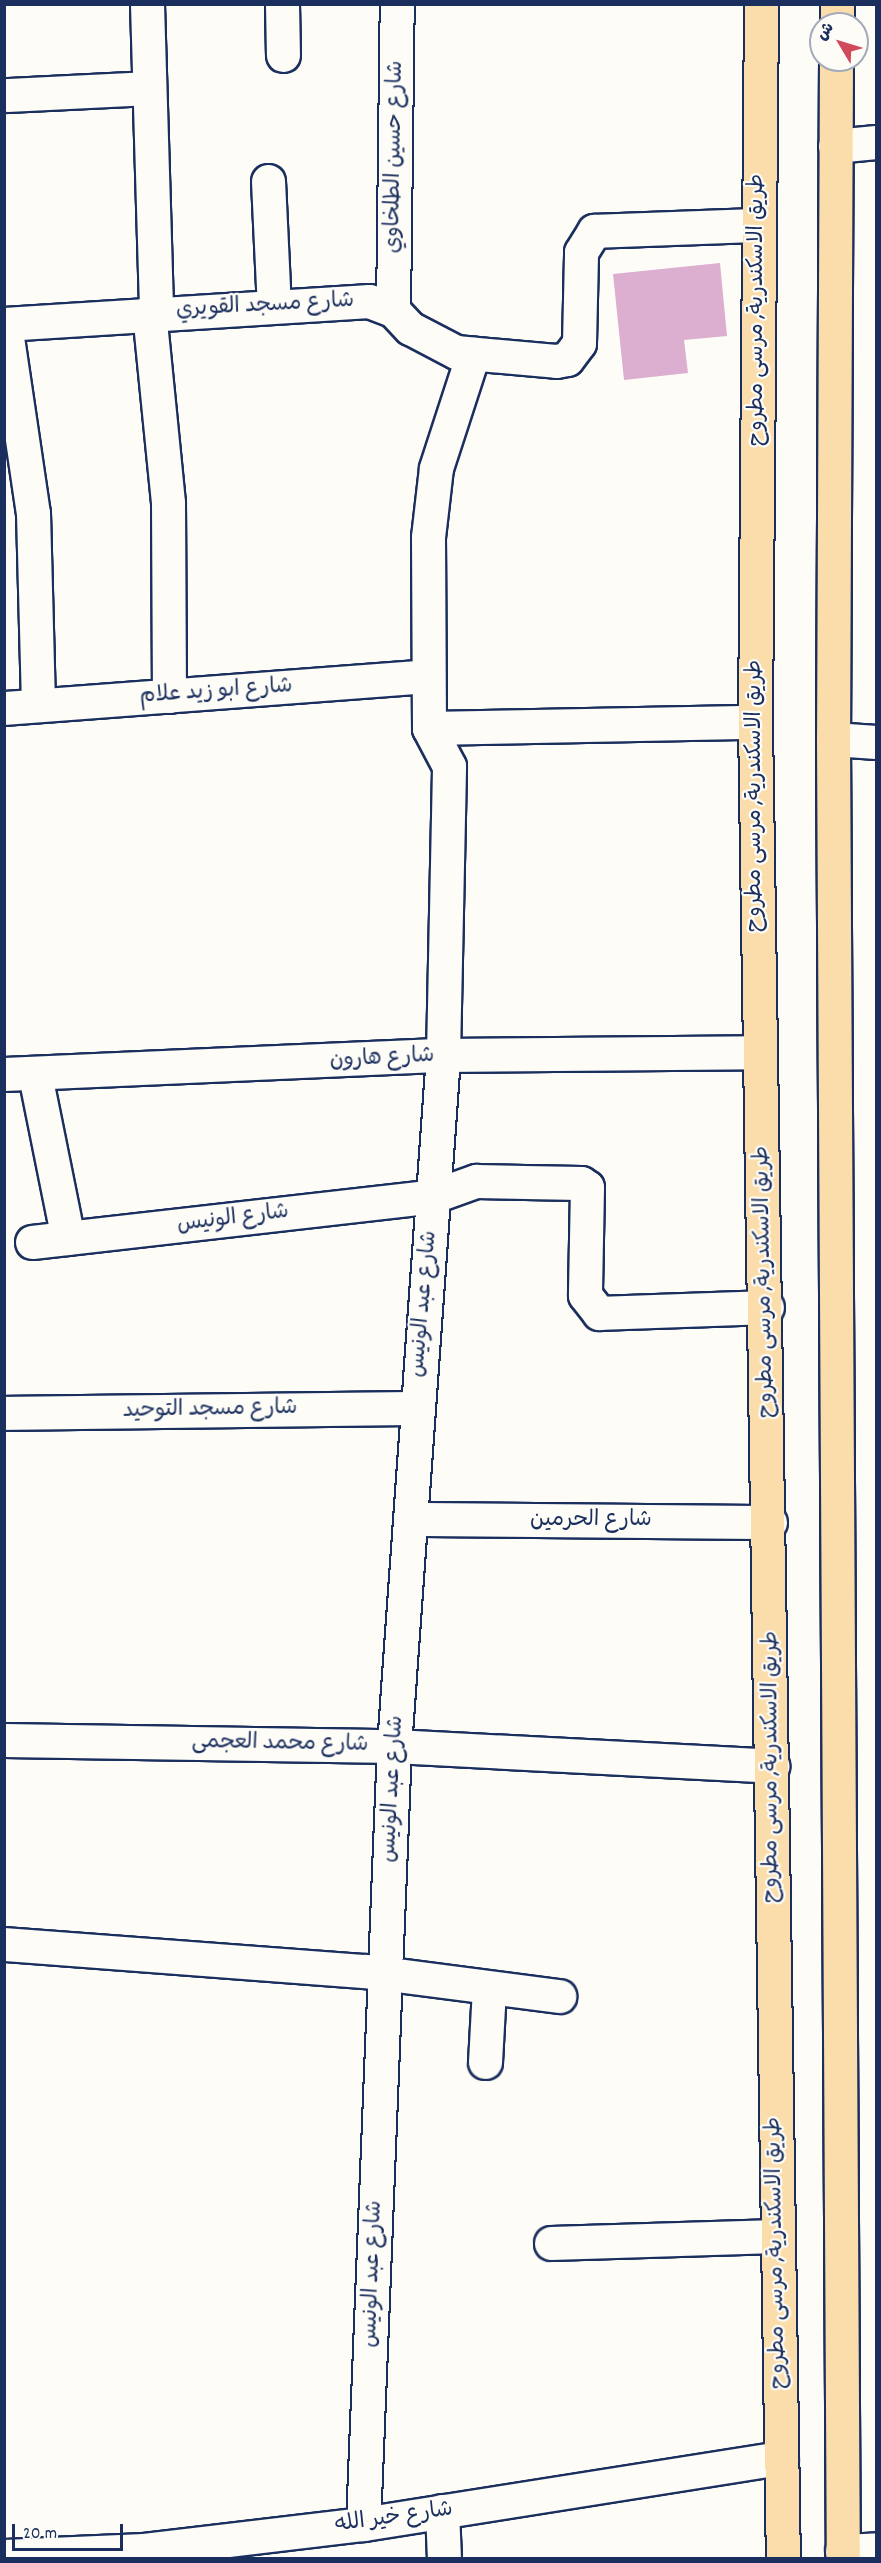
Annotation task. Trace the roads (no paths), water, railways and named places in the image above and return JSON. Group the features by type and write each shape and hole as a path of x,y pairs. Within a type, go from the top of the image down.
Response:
{"main road":[{"name":"طريق الاسكندرية, مرسى مطروح","path":"761,4 755,722 759,1052 770,1522 776,2236 783,2559"},
{"path":"836,72 833,739 843,2555"}],"street":[{"path":"147,4 153,312 168,503 169,696"},
{"path":"282,4 283,55"},
{"name":"شارع حسين الطلخاوي","path":"393,310 397,4"},
{"path":"8,95 149,88"},
{"path":"835,146 876,142"},
{"path":"268,181 274,306"},
{"name":"شارع مسجد القويري","path":"5,324 153,312 369,301 393,310 432,342 473,354 556,361 575,353 581,252 594,231 759,225"},
{"path":"5,324 33,513 38,705"},
{"path":"473,354 450,410 436,468 428,537 429,728 755,722"},
{"name":"شارع ابو زيد علام","path":"4,708 428,676"},
{"name":"شارع عبد الونيس","path":"363,2524 394,1746 412,1519 415,1408 434,1196 443,1055 449,765 429,728"},
{"path":"833,739 876,742"},
{"name":"شارع هارون","path":"20,1074 443,1055 759,1052"},
{"path":"20,1074 68,1238"},
{"name":"شارع الونيس","path":"32,1242 434,1196 476,1181 584,1184 585,1295 599,1313 766,1307"},
{"name":"شارع مسجد التوحيد","path":"4,1413 415,1408"},
{"name":"شارع الحرمين","path":"412,1519 770,1522"},
{"name":"شارع محمد العجمى","path":"4,1740 394,1746 772,1766"},
{"path":"4,1944 366,1971 384,1977 559,1996"},
{"path":"485,2062 489,1989"},
{"path":"551,2243 776,2236"},
{"name":"شارع خير الله","path":"4,2556 144,2550 363,2524 781,2458"},
{"path":"442,2511 444,2559"},
{"path":"843,2555 876,2549"}]}
